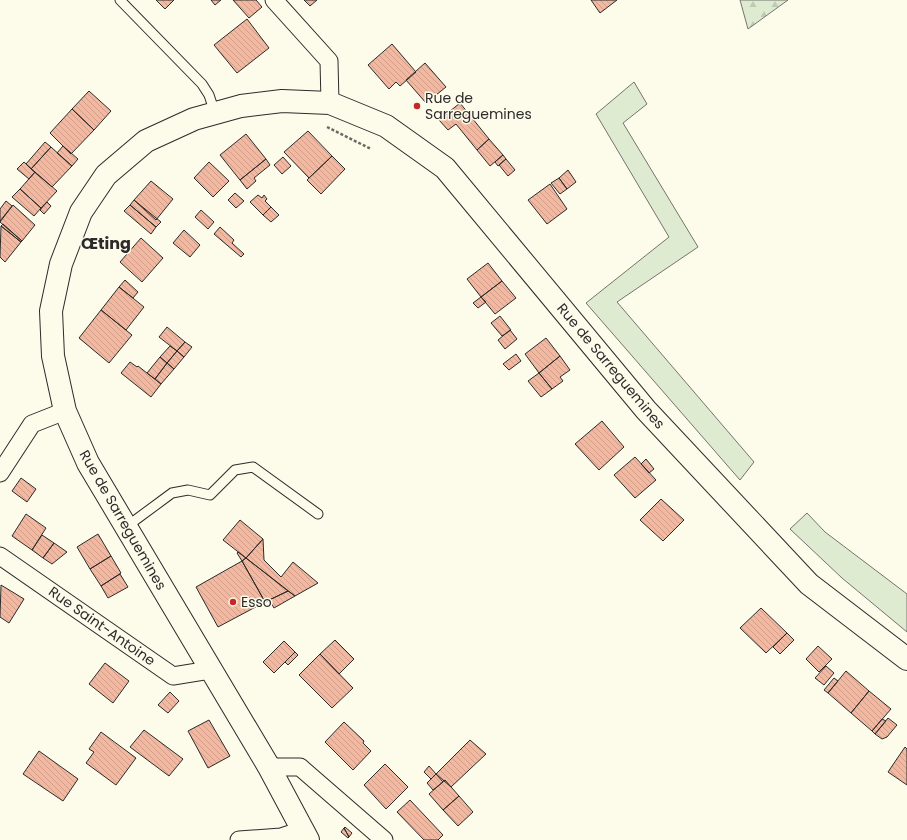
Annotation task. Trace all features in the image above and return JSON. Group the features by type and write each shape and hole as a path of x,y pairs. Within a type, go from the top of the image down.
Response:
{"main road":[{"name":"Rue de Sarreguemines","path":"305,835 269,767 88,463 66,412 53,356 51,311 61,264 81,212 106,175 146,141 194,119 241,106 282,101 330,103 386,126 445,168 646,410 809,584 907,658"}],"street":[{"path":"274,0 329,61 330,103"},
{"path":"0,473 32,424 66,412"},
{"name":"Rue Saint-Antoine","path":"0,556 174,676 210,670"},
{"path":"269,767 300,767 384,840"},
{"path":"239,840 305,835"}],"lane":[{"path":"120,0 202,84 209,95 215,113"},
{"path":"126,527 172,493 188,490 210,495 235,470 253,467 318,514"}],"path":[{"path":"327,127 371,149"}],"green space":[{"path":"740,0 788,0 748,29"},
{"path":"634,82 647,104 623,123 698,247 617,302 754,462 740,480 586,303 669,237 596,114"},
{"path":"807,513 825,532 907,594 907,632 842,578 790,529"}],"building":[{"path":"156,0 174,0 165,9"},
{"path":"211,0 221,0 215,5"},
{"path":"233,0 256,0 262,7 249,18"},
{"path":"304,0 317,0 310,6"},
{"path":"591,0 617,0 600,13"},
{"path":"247,19 269,48 237,73 214,45"},
{"path":"392,44 416,72 400,86 396,82 389,89 368,65"},
{"path":"425,63 446,87 426,103 406,80"},
{"path":"89,91 111,111 94,130 72,109"},
{"path":"460,103 489,139 477,150 456,124 448,130 439,120"},
{"path":"72,109 94,130 71,154 50,133"},
{"path":"308,131 332,156 309,178 284,152"},
{"path":"246,134 266,159 240,180 220,155"},
{"path":"489,139 503,155 490,166 477,150"},
{"path":"45,142 51,147 31,169 26,164"},
{"path":"63,146 78,159 72,166 57,153"},
{"path":"51,147 72,166 52,187 31,169"},
{"path":"503,155 506,159 498,166 495,162"},
{"path":"332,156 345,169 321,194 307,180"},
{"path":"283,157 291,166 282,174 274,165"},
{"path":"266,159 270,165 254,178 256,181 247,189 240,180"},
{"path":"506,159 515,170 508,176 499,165"},
{"path":"24,162 35,172 29,179 17,169"},
{"path":"209,162 229,181 213,197 194,178"},
{"path":"568,170 576,182 567,189 559,178"},
{"path":"35,172 57,191 41,208 20,189"},
{"path":"559,178 567,189 560,194 551,183"},
{"path":"151,181 173,199 156,220 134,200"},
{"path":"550,184 567,209 547,224 528,200"},
{"path":"20,189 41,208 34,216 12,197"},
{"path":"235,193 244,201 236,208 228,200"},
{"path":"258,195 262,198 264,195 267,199 265,201 271,207 263,215 250,202"},
{"path":"134,200 161,222 156,227 130,205"},
{"path":"6,201 12,206 0,221 0,209"},
{"path":"47,202 51,206 44,214 40,210"},
{"path":"13,205 35,225 22,241 0,222"},
{"path":"130,205 156,227 151,234 124,211"},
{"path":"271,207 279,215 271,222 263,215"},
{"path":"201,210 214,222 208,229 195,217"},
{"path":"3,224 22,241 21,242 1,226"},
{"path":"1,226 21,242 5,262 0,257"},
{"path":"220,227 234,240 232,243 244,254 241,257 214,234"},
{"path":"184,230 200,245 190,257 173,243"},
{"path":"141,238 163,258 142,282 120,262"},
{"path":"488,263 502,281 481,297 467,279"},
{"path":"125,280 138,292 133,298 119,287"},
{"path":"502,281 516,298 495,314 481,297"},
{"path":"119,287 144,307 126,330 101,310"},
{"path":"481,297 486,302 478,308 473,303"},
{"path":"101,310 132,335 109,363 79,338"},
{"path":"500,316 511,330 502,336 491,323"},
{"path":"167,327 185,342 177,351 159,337"},
{"path":"510,330 517,339 505,349 498,340"},
{"path":"546,338 560,356 539,373 525,354"},
{"path":"185,342 192,347 184,357 177,351"},
{"path":"170,346 177,351 167,363 160,357"},
{"path":"177,351 184,357 174,369 167,363"},
{"path":"516,354 521,361 509,370 503,364"},
{"path":"560,356 570,370 560,377 563,381 552,389 539,373"},
{"path":"160,357 167,363 155,379 147,373"},
{"path":"130,362 137,367 138,366 161,384 151,397 121,373"},
{"path":"167,363 174,369 161,384 155,379"},
{"path":"539,373 552,389 541,397 528,381"},
{"path":"602,421 624,447 599,470 575,444"},
{"path":"635,457 656,480 635,498 614,475"},
{"path":"646,459 654,469 649,473 641,464"},
{"path":"21,478 36,489 27,502 12,491"},
{"path":"661,499 684,520 663,541 640,520"},
{"path":"26,514 46,528 32,550 12,536"},
{"path":"240,520 263,539 246,558 223,540"},
{"path":"98,534 111,556 90,569 77,547"},
{"path":"42,535 54,543 43,558 32,550"},
{"path":"263,539 264,560 281,577 293,562 318,583 295,596 246,558"},
{"path":"54,543 67,552 52,564 43,558"},
{"path":"238,552 246,558 242,561 237,553"},
{"path":"111,556 121,573 101,586 90,569"},
{"path":"246,558 288,591 265,602 242,561"},
{"path":"242,561 265,602 218,627 196,587"},
{"path":"120,574 128,587 108,598 101,586"},
{"path":"1,585 24,599 9,623 0,617"},
{"path":"288,591 295,596 274,608 270,601 265,602"},
{"path":"761,608 787,633 766,653 740,628"},
{"path":"787,633 794,640 780,654 773,647"},
{"path":"335,640 354,659 339,674 320,654"},
{"path":"284,641 295,652 274,673 263,662"},
{"path":"818,646 832,659 819,672 806,659"},
{"path":"295,652 298,655 288,665 285,662"},
{"path":"320,654 353,688 332,708 299,675"},
{"path":"105,663 129,681 113,703 89,684"},
{"path":"826,666 834,673 824,685 815,678"},
{"path":"846,671 869,691 851,713 828,693"},
{"path":"834,678 838,681 828,693 824,690"},
{"path":"869,691 891,709 872,731 851,713"},
{"path":"170,692 179,701 168,713 158,705"},
{"path":"888,718 897,725 887,737 882,739 875,734"},
{"path":"882,719 886,721 875,734 872,731"},
{"path":"209,720 230,756 208,768 188,731"},
{"path":"344,722 364,741 363,743 371,751 353,770 325,742"},
{"path":"144,730 183,759 169,776 130,747"},
{"path":"101,732 136,758 116,785 86,763 94,752 89,749"},
{"path":"470,740 486,754 451,787 436,774"},
{"path":"905,747 907,749 907,785 888,772"},
{"path":"39,751 78,779 63,801 23,774"},
{"path":"385,764 408,787 386,809 364,785"},
{"path":"429,766 436,774 431,779 424,772"},
{"path":"436,774 443,782 433,790 427,783"},
{"path":"445,780 459,796 443,810 429,794"},
{"path":"459,796 473,812 458,826 443,810"},
{"path":"410,800 443,835 438,840 424,840 397,812"},
{"path":"345,827 352,833 349,837 344,828"},
{"path":"344,828 349,837 348,838 341,832"}],"place":[{"name":"Rue de Sarreguemines","path":"417,106"},
{"name":"Esso","path":"233,602"}],"district":[{"name":"Œting","path":"106,243"}]}
